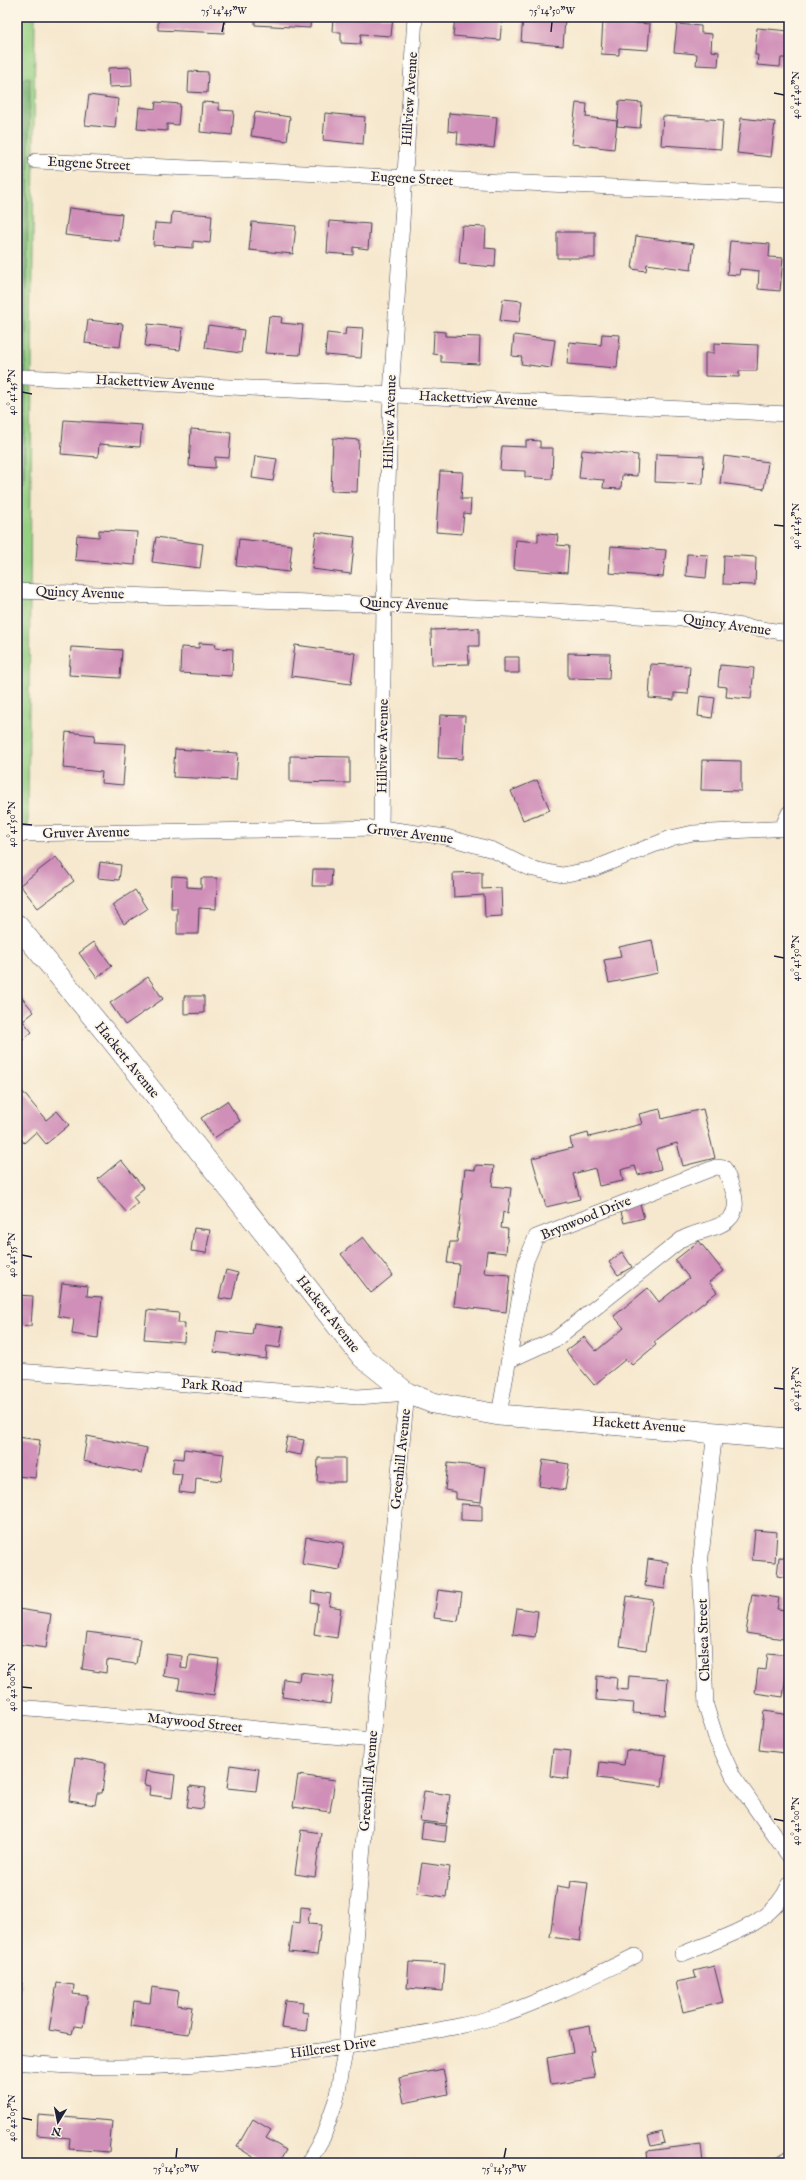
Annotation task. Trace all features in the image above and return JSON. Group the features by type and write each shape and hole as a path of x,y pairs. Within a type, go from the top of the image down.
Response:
{"main road":[{"name":"Hackett Avenue","path":"17,925 125,1057 362,1357 407,1393 433,1403 499,1415 715,1431 789,1439"}],"street":[{"name":"Hillview Avenue","path":"381,828 384,603 391,394 415,17"},
{"name":"Eugene Street","path":"36,161 789,195"},
{"name":"Hackettview Avenue","path":"24,377 789,414"},
{"name":"Quincy Avenue","path":"17,591 384,603 702,620 789,633"},
{"path":"785,828 789,813"},
{"name":"Gruver Avenue","path":"17,834 381,828 446,837 494,850 529,868 562,875 593,869 671,838 693,833 785,828"},
{"name":"Brynwood Drive","path":"499,1415 510,1360 526,1261 536,1237 716,1167 724,1168 729,1178 736,1203 736,1212 730,1220 719,1226 693,1233 682,1239 556,1339 510,1360"},
{"name":"Park Road","path":"17,1371 358,1397 407,1393"},
{"name":"Greenhill Avenue","path":"308,2163 323,2137 336,2100 346,2047 372,1740 407,1393"},
{"name":"Chelsea Street","path":"715,1431 700,1565 706,1706 717,1741 733,1776 789,1856"},
{"name":"Maywood Street","path":"17,1708 147,1718 372,1740"},
{"path":"682,1954 745,1929 771,1912 785,1894 789,1885"},
{"name":"Hillcrest Drive","path":"17,2062 54,2066 123,2068 242,2060 346,2047 424,2033 504,2014 636,1956"},
{"path":"783,2163 789,2159"}],"green space":[{"path":"17,17 35,17 28,827 17,828"},
{"path":"30,77 24,484 17,484 19,301 17,80"}],"building":[{"path":"158,17 225,17 224,33 158,30"},
{"path":"255,17 311,17 310,28 255,25"},
{"path":"333,17 393,17 391,36 361,34 360,44 341,43 341,32 332,32"},
{"path":"455,17 502,18 500,40 453,36"},
{"path":"523,17 565,19 563,46 521,42"},
{"path":"603,20 650,24 648,50 619,48 619,55 601,54"},
{"path":"677,24 701,26 701,33 712,34 711,51 719,52 718,66 696,65 697,54 674,52"},
{"path":"757,28 789,31 789,58 781,58 780,67 757,65 758,55 755,55"},
{"path":"131,67 132,86 109,87 108,68"},
{"path":"189,71 208,72 207,93 188,92"},
{"path":"89,95 118,99 115,128 85,125"},
{"path":"619,101 642,103 640,128 617,126"},
{"path":"156,102 180,104 178,125 167,124 167,131 137,129 139,107 155,109"},
{"path":"202,102 219,103 219,110 234,111 232,135 200,132"},
{"path":"576,103 587,104 586,117 617,121 614,149 571,144"},
{"path":"255,112 290,117 287,141 251,136"},
{"path":"325,113 365,117 363,144 323,140"},
{"path":"449,113 497,117 494,148 457,144 458,132 448,131"},
{"path":"663,116 723,120 721,149 661,145"},
{"path":"741,118 775,122 771,157 737,153"},
{"path":"69,208 122,214 119,241 65,235"},
{"path":"172,212 212,215 210,243 193,241 193,248 153,245 155,223 171,224"},
{"path":"329,221 370,224 368,249 353,247 353,255 327,253"},
{"path":"252,222 296,226 293,254 249,250"},
{"path":"462,226 486,227 485,248 496,249 495,267 459,264"},
{"path":"557,232 595,232 595,258 557,258"},
{"path":"636,236 694,244 691,270 647,264 646,271 632,269"},
{"path":"730,241 770,244 769,257 783,258 780,291 758,289 759,271 740,269 739,275 727,274"},
{"path":"503,299 522,301 519,323 500,321"},
{"path":"269,316 282,317 281,323 303,325 300,355 265,353"},
{"path":"88,320 123,324 120,347 85,343"},
{"path":"148,324 183,328 180,350 145,346"},
{"path":"208,325 244,330 241,353 205,348"},
{"path":"346,327 363,328 361,358 325,355 327,333 345,335"},
{"path":"434,331 445,332 445,336 480,337 479,364 441,362 441,355 433,354"},
{"path":"602,334 620,335 617,368 567,364 569,342 601,345"},
{"path":"514,335 555,340 551,368 521,364 522,357 512,356"},
{"path":"714,343 758,345 757,371 739,371 739,377 705,376 705,353 714,353"},
{"path":"64,420 142,425 140,447 99,444 98,457 61,454"},
{"path":"191,429 231,432 229,458 215,457 215,468 189,466"},
{"path":"333,438 359,440 357,492 331,491"},
{"path":"526,440 540,441 540,448 553,448 552,479 525,477 525,471 500,470 502,446 526,447"},
{"path":"582,450 638,455 637,476 622,475 621,489 603,488 604,480 579,478"},
{"path":"656,454 704,456 703,484 655,482"},
{"path":"255,456 277,459 273,481 252,478"},
{"path":"724,456 768,462 764,489 720,483"},
{"path":"440,471 463,472 461,499 471,499 470,514 464,513 462,534 436,532"},
{"path":"99,530 137,532 135,565 75,560 77,535 99,537"},
{"path":"316,532 355,537 351,574 312,569"},
{"path":"538,533 558,535 557,545 569,546 567,573 514,569 516,540 538,542"},
{"path":"156,537 203,544 200,568 152,562"},
{"path":"239,539 292,545 289,572 236,566"},
{"path":"611,546 666,550 663,577 609,573"},
{"path":"687,554 708,555 706,578 686,576"},
{"path":"724,555 756,557 755,585 723,584"},
{"path":"479,628 479,646 468,646 469,664 432,665 431,630"},
{"path":"199,643 216,644 215,648 233,649 232,676 180,673 181,647 199,648"},
{"path":"295,645 355,653 351,684 291,676"},
{"path":"71,647 122,650 120,678 69,675"},
{"path":"568,653 610,654 609,679 568,678"},
{"path":"504,657 519,657 519,673 504,673"},
{"path":"651,664 690,666 688,694 674,693 674,700 649,698"},
{"path":"720,665 754,668 751,699 726,697 727,687 718,686"},
{"path":"700,696 715,698 712,718 698,716"},
{"path":"440,715 465,716 463,759 438,758"},
{"path":"66,732 95,735 94,742 126,744 123,785 101,783 102,772 63,768"},
{"path":"175,749 238,753 236,780 173,777"},
{"path":"290,756 350,757 350,783 290,782"},
{"path":"702,760 741,761 741,791 701,790"},
{"path":"537,780 550,810 523,820 511,791"},
{"path":"56,857 74,881 38,908 20,885"},
{"path":"100,862 121,865 119,880 98,878"},
{"path":"313,869 332,869 331,886 312,886"},
{"path":"482,872 482,889 501,888 502,916 485,917 484,895 454,897 453,873"},
{"path":"172,876 187,877 187,887 201,888 201,878 217,878 216,909 199,908 198,934 177,934 177,908 171,908"},
{"path":"135,890 147,909 124,924 112,905"},
{"path":"652,940 658,973 609,983 604,960 621,957 619,947"},
{"path":"94,942 112,966 97,978 79,953"},
{"path":"148,977 163,999 125,1025 110,1003"},
{"path":"17,992 34,1012 23,1021 32,1032 17,1045"},
{"path":"184,996 204,996 204,1013 184,1014"},
{"path":"17,1085 46,1120 57,1111 69,1125 46,1144 36,1132 24,1143 17,1134"},
{"path":"227,1101 240,1121 214,1138 201,1118"},
{"path":"660,1109 662,1119 703,1109 715,1158 683,1166 677,1143 656,1149 661,1169 638,1175 635,1166 621,1170 623,1181 599,1186 595,1168 573,1174 580,1199 546,1207 532,1158 572,1148 570,1138 588,1133 589,1137 642,1124 639,1114"},
{"path":"121,1160 144,1188 133,1197 138,1203 127,1213 98,1179"},
{"path":"476,1165 494,1166 492,1186 511,1188 508,1213 503,1212 501,1228 508,1229 506,1253 487,1251 484,1273 510,1275 506,1312 454,1306 459,1264 447,1263 450,1242 457,1242 465,1169 475,1170"},
{"path":"640,1204 644,1218 624,1223 620,1209"},
{"path":"194,1228 210,1230 206,1253 191,1251"},
{"path":"363,1237 393,1275 371,1293 341,1254"},
{"path":"699,1241 723,1271 709,1282 717,1292 654,1342 656,1345 632,1365 626,1359 594,1385 566,1351 584,1337 596,1351 624,1328 614,1316 648,1288 659,1302 689,1278 675,1260"},
{"path":"622,1252 632,1267 618,1275 609,1262"},
{"path":"226,1270 238,1273 232,1300 219,1298"},
{"path":"62,1283 88,1286 87,1296 102,1297 98,1338 72,1334 74,1319 58,1316"},
{"path":"17,1295 33,1296 31,1326 17,1325"},
{"path":"147,1310 179,1313 178,1323 185,1323 184,1342 144,1339"},
{"path":"254,1323 283,1327 280,1348 267,1346 266,1359 214,1352 217,1331 252,1335"},
{"path":"87,1436 147,1448 142,1473 83,1461"},
{"path":"17,1437 40,1440 35,1478 17,1476"},
{"path":"287,1437 304,1440 301,1455 284,1452"},
{"path":"184,1449 224,1454 221,1481 196,1478 195,1494 179,1492 182,1474 172,1473 174,1458 183,1459"},
{"path":"318,1458 345,1458 345,1482 317,1482"},
{"path":"543,1460 569,1464 565,1490 539,1486"},
{"path":"448,1463 485,1467 481,1502 456,1499 456,1492 445,1490"},
{"path":"461,1504 482,1505 482,1521 461,1520"},
{"path":"755,1530 777,1532 775,1562 752,1560"},
{"path":"306,1537 344,1543 340,1570 302,1564"},
{"path":"779,1557 789,1558 789,1578 777,1576"},
{"path":"648,1559 668,1562 665,1589 645,1586"},
{"path":"438,1590 462,1593 458,1621 434,1618"},
{"path":"312,1591 331,1594 329,1606 341,1608 337,1638 314,1634 318,1604 311,1603"},
{"path":"752,1594 779,1598 777,1609 787,1610 783,1639 746,1633"},
{"path":"627,1596 653,1600 646,1650 620,1646"},
{"path":"517,1608 538,1611 535,1637 513,1634"},
{"path":"18,1609 51,1614 46,1648 17,1644"},
{"path":"87,1632 140,1639 136,1664 107,1660 106,1673 82,1669"},
{"path":"768,1653 789,1655 783,1697 755,1693 758,1669 766,1670"},
{"path":"166,1654 182,1656 181,1668 187,1669 189,1655 219,1659 214,1695 178,1690 180,1679 163,1676"},
{"path":"300,1672 334,1676 330,1704 282,1697 284,1679 299,1681"},
{"path":"597,1676 617,1678 616,1689 628,1690 629,1676 668,1679 665,1715 633,1713 634,1703 596,1700"},
{"path":"764,1711 789,1715 785,1753 759,1750"},
{"path":"553,1749 571,1751 568,1779 550,1776"},
{"path":"626,1750 666,1755 662,1786 598,1778 600,1762 624,1765"},
{"path":"75,1758 106,1763 102,1793 97,1793 95,1805 69,1801"},
{"path":"230,1765 259,1769 256,1791 227,1788"},
{"path":"146,1771 175,1775 172,1798 149,1795 150,1786 144,1785"},
{"path":"298,1775 335,1780 330,1812 293,1807"},
{"path":"190,1786 206,1788 203,1809 187,1807"},
{"path":"424,1791 450,1795 446,1824 420,1821"},
{"path":"423,1823 447,1826 445,1842 421,1839"},
{"path":"301,1830 321,1833 315,1877 295,1874"},
{"path":"422,1863 450,1867 446,1897 417,1893"},
{"path":"571,1881 588,1883 580,1941 550,1937 557,1886 570,1888"},
{"path":"301,1907 310,1908 308,1924 321,1925 317,1955 289,1952 293,1922 300,1923"},
{"path":"409,1962 445,1964 443,1991 407,1988"},
{"path":"714,1966 723,2002 683,2012 676,1982 696,1978 694,1971"},
{"path":"17,1982 22,1983 18,2003 17,2003"},
{"path":"57,1983 74,1985 73,1994 88,1996 83,2027 74,2026 72,2034 49,2030"},
{"path":"152,1987 179,1991 177,2005 192,2007 188,2034 131,2026 134,2001 150,2003"},
{"path":"285,2000 303,2002 302,2012 308,2013 306,2031 281,2028"},
{"path":"590,2026 594,2051 590,2051 595,2078 551,2085 547,2058 573,2053 569,2030"},
{"path":"443,2069 448,2094 404,2103 399,2078"},
{"path":"38,2115 112,2121 109,2152 69,2149 70,2138 37,2135"},
{"path":"253,2119 271,2130 266,2138 286,2150 279,2163 263,2163 237,2147"},
{"path":"662,2132 665,2143 651,2146 648,2136"},
{"path":"701,2144 703,2163 648,2163 647,2151"}]}
